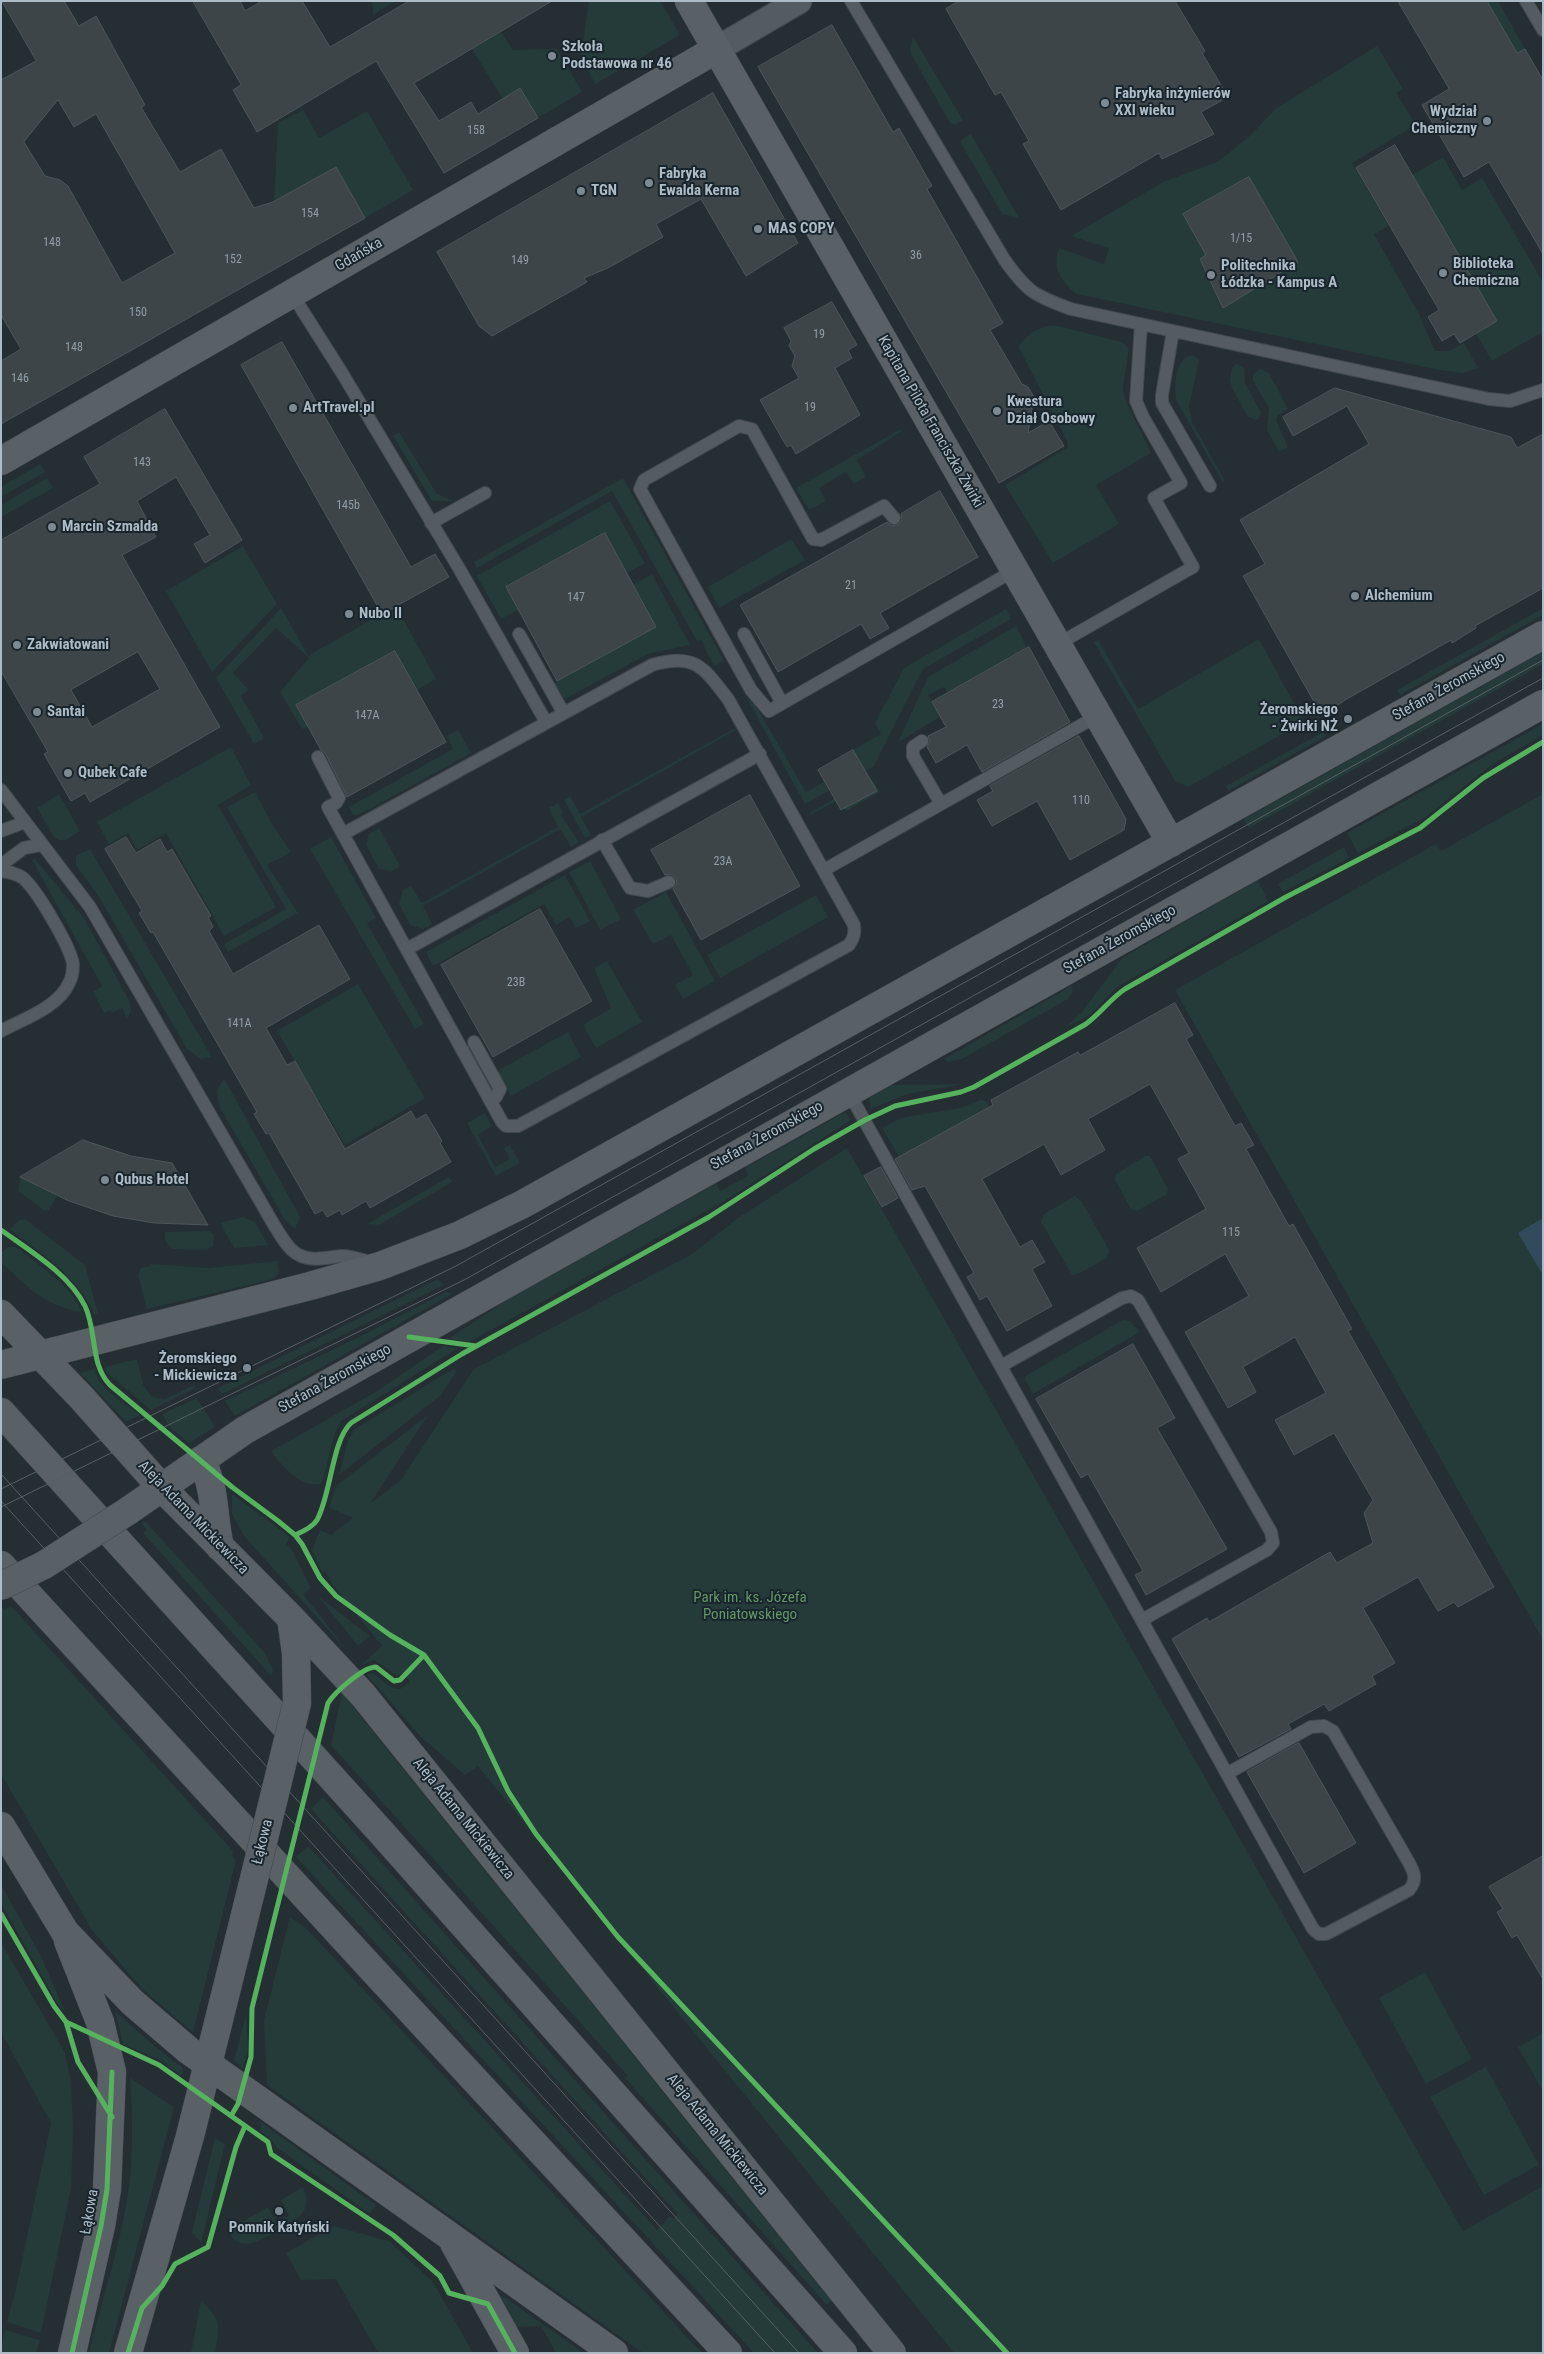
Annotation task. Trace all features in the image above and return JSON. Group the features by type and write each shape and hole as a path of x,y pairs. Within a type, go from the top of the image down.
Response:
{"main road":[{"name":"Kapitana Pilota Franciszka Żwirki","path":"689,1 1172,843"},
{"name":"Gdańska","path":"1,461 716,49"},
{"name":"Stefana Żeromskiego","path":"1,1364 302,1288 380,1266 437,1245 523,1204 1543,635"},
{"name":"Stefana Żeromskiego","path":"1,1586 44,1565 128,1511 245,1430 848,1091 1543,704"},
{"name":"Aleja Adama Mickiewicza","path":"1,1314 81,1397 161,1487 292,1618 342,1671 395,1734 892,2353"},
{"path":"1,1412 381,1832 843,2353"},
{"path":"201,1460 209,1475 215,1527 220,1547"},
{"path":"1,1564 384,1982 728,2353"},
{"name":"Łąkowa","path":"128,2353 142,2308 208,2063 297,1703 296,1653 292,1618"},
{"path":"1,1826 65,1932 113,1983 157,2025 614,2353"},
{"name":"Łąkowa","path":"65,1932 100,2022 112,2072 107,2189 101,2226 72,2353"},
{"path":"450,2236 515,2353"}],"street":[{"path":"716,49 799,1"}],"lane":[{"path":"851,1 1018,280 1029,291 1039,297 1071,309 1489,400 1510,401 1543,390"},
{"path":"1526,1 1543,30"},
{"path":"292,294 342,373 546,722"},
{"path":"1058,644 1193,567 1154,498 1181,483 1142,417 1136,401 1141,324"},
{"path":"1173,332 1162,403 1210,486"},
{"path":"894,518 884,506 821,540 813,539 752,428 746,426 739,426 644,480 640,489 751,690 770,711 1016,570"},
{"path":"431,523 486,493"},
{"path":"519,634 563,712"},
{"path":"744,634 782,703"},
{"path":"318,757 339,798 336,803 328,807 490,1101 506,1126 518,1126 849,945 853,940 854,925 728,699 706,671 698,664 691,662 664,661 652,665 343,834"},
{"path":"824,870 1099,715"},
{"path":"922,741 913,747 913,756 941,804"},
{"path":"407,949 760,754"},
{"path":"1,790 90,907 274,1225 291,1249 299,1255 307,1257 320,1259 344,1256 358,1258 380,1266"},
{"path":"1,831 25,822"},
{"path":"602,840 630,888 648,892 669,882"},
{"path":"1,865 24,848 41,845"},
{"path":"1,871 12,872 23,878 35,890 69,950 73,966 70,982 62,994 51,1003 1,1031"},
{"path":"474,1042 500,1089 496,1097 490,1101"},
{"path":"848,1091 1313,1929 1319,1934 1326,1934 1409,1890 1414,1883 1414,1873 1408,1861 1333,1731 1324,1726 1312,1727 1228,1773"},
{"path":"1001,1366 1122,1298 1131,1296 1138,1300 1270,1532 1273,1543 1267,1550 1142,1620"}],"green space":[{"path":"372,1 396,1 373,15"},
{"path":"589,1 660,1 680,35 595,84 581,57"},
{"path":"1487,1 1498,1 1525,49 1517,53"},
{"path":"501,32 513,50 557,49 582,92 538,118 520,89 503,99 472,49"},
{"path":"913,37 963,120 955,125 950,123 911,54 910,48"},
{"path":"1377,46 1403,89 1396,93 1416,125 1352,163 1389,226 1374,234 1420,316 1435,351 1449,351 1464,343 1478,368 1463,373 1440,370 1077,294 1063,280 1059,274 1056,262 1059,248 1104,264 1109,248 1071,236 1163,182 1219,161 1252,134 1275,109"},
{"path":"303,110 319,138 367,111 413,190 365,218 336,167 274,202 278,123"},
{"path":"971,134 1019,218 1002,214 961,143 961,140"},
{"path":"1443,157 1462,190 1482,178 1543,282 1543,332 1492,361 1476,334 1497,321 1412,175"},
{"path":"1047,326 1059,326 1122,342 1129,349 1123,387 1125,399 1151,453 1096,485 1119,524 1053,563 1005,485 1068,447 1067,441 1018,346 1032,332"},
{"path":"1193,355 1199,360 1189,407 1192,422 1225,481 1223,483 1176,400 1175,387 1179,366 1187,357"},
{"path":"1236,364 1244,367 1245,383 1261,413 1259,419 1256,420 1248,417 1232,388 1230,380 1232,368"},
{"path":"1260,369 1269,373 1288,409 1278,415 1276,420 1288,447 1279,452 1267,430 1269,408 1253,381 1253,374"},
{"path":"901,429 902,431 857,460 866,477 854,484 846,472 819,488 826,501 809,510 796,488"},
{"path":"399,432 437,494 453,501 432,501 393,436"},
{"path":"40,464 45,472 1,497 1,487"},
{"path":"47,478 53,488 1,517 1,505"},
{"path":"623,478 724,661 714,666 701,640 697,641 612,491 477,568 474,562"},
{"path":"610,501 645,563 627,573 605,533 506,587 518,610 501,619 477,576"},
{"path":"791,539 805,560 719,608 708,587"},
{"path":"243,546 277,604 212,672 166,591"},
{"path":"652,574 690,645 648,654 565,699 562,697 554,683 656,627 633,585"},
{"path":"396,606 436,679 417,690 395,651 297,705 308,727 302,729 280,692 309,658 276,628 233,673 249,690 241,696 264,738 254,744 216,678 281,608 309,657 311,654"},
{"path":"1543,608 1543,615 1400,695 1397,690"},
{"path":"1006,609 1011,619 923,669 874,766 805,804 746,697 756,706 806,792 860,762 853,750 881,734 875,723 904,668"},
{"path":"1016,626 1027,648 948,693 944,687 928,695 940,717 898,742 928,677"},
{"path":"1259,639 1304,722 1188,787 1175,781 1094,642 1098,640 1138,709"},
{"path":"1543,652 1543,664 1249,828 1244,819"},
{"path":"1543,724 1543,735 1494,763 1424,818 1358,853 1347,833"},
{"path":"735,728 736,730 581,817 591,835 585,838 564,800 570,796 580,814"},
{"path":"458,730 471,753 370,809 353,815 349,807 453,749 447,736"},
{"path":"1323,732 1326,736 1228,791 1226,786"},
{"path":"231,747 251,785 218,805 276,907 224,936 166,833 137,850 128,833 109,844 97,822"},
{"path":"871,778 880,792 846,811 840,799 810,815 809,813"},
{"path":"255,792 275,829 291,852 267,865 298,913 228,952 224,944 286,909 227,807"},
{"path":"59,794 80,831 66,840 59,840 54,837 37,808"},
{"path":"1543,794 1543,1640 1175,990 1436,844 1441,851"},
{"path":"558,803 563,813 561,815 579,842 571,847 560,829 423,906 432,924 423,929 410,925 399,904 403,890 411,886 422,903 558,827 549,808"},
{"path":"379,828 400,866 392,871 379,869 366,845 369,834"},
{"path":"331,837 376,918 367,923 424,1024 415,1029 310,849"},
{"path":"1344,847 1349,858 1283,892 1278,884"},
{"path":"90,849 212,1057 201,1059 187,1049 99,897 76,865 76,856"},
{"path":"34,858 84,918 130,1002 131,1012 127,1018 122,1008 112,1013 110,1010 104,1013 93,992 102,986 32,860"},
{"path":"590,861 621,919 600,930 569,872"},
{"path":"565,875 590,921 576,928 570,917 556,925 544,904 433,966 426,952"},
{"path":"1258,880 1268,901 1117,987 1091,1014 1065,1028 1082,1012 1122,958"},
{"path":"666,892 715,981 683,999 675,985 693,975 671,935 653,944 633,910"},
{"path":"816,895 828,917 720,978 707,955"},
{"path":"607,961 642,1022 596,1048 583,1025 611,1008 594,968"},
{"path":"358,984 425,1098 345,1145 277,1031"},
{"path":"1071,986 1073,992 1068,999 962,1059 948,1062 944,1059"},
{"path":"568,1032 581,1057 511,1096 497,1071"},
{"path":"224,1078 300,1217 295,1229 285,1220 219,1106 217,1090"},
{"path":"964,1084 907,1094 871,1109 869,1098 892,1085"},
{"path":"981,1100 987,1102 990,1106 899,1157 882,1128 901,1118 960,1108"},
{"path":"845,1112 851,1120 726,1200 469,1342 448,1339 509,1299 716,1184 720,1191 748,1176 745,1168"},
{"path":"485,1113 492,1126 478,1135 495,1167 510,1159 504,1148 510,1145 520,1163 496,1176 467,1123"},
{"name":"Park im. ks. Józefa Poniatowskiego","path":"847,1148 1463,2231 1543,2186 1543,2353 954,2353 478,1766 465,1775 421,1737 367,1675 373,1673 392,1688 400,1689 410,1682 403,1673 397,1676 374,1660 360,1666 382,1646 333,1585 325,1571 323,1574 312,1550 320,1530 331,1535 353,1518 329,1508 336,1486 428,1415 370,1504 401,1480 474,1369 692,1254 738,1218"},
{"path":"1145,1156 1150,1156 1168,1189 1167,1194 1137,1211 1131,1209 1115,1180 1116,1174"},
{"path":"21,1176 57,1196 49,1210 45,1211 18,1191"},
{"path":"449,1177 452,1182 379,1225 367,1224"},
{"path":"1075,1196 1082,1202 1109,1250 1107,1258 1078,1274 1072,1275 1041,1222 1044,1214"},
{"path":"243,1217 255,1222 268,1245 234,1248 220,1223"},
{"path":"25,1219 85,1265 98,1314 94,1314 87,1300 69,1277 10,1229 19,1220"},
{"path":"210,1231 214,1235 213,1246 206,1250 172,1249 165,1240 165,1232"},
{"path":"8,1247 15,1247 20,1250 63,1285 71,1293 82,1312 47,1300 19,1279 1,1262 1,1253"},
{"path":"277,1261 279,1273 273,1279 147,1309 138,1275 141,1268 150,1266 150,1264 209,1268"},
{"path":"438,1279 444,1285 222,1394 218,1388"},
{"path":"446,1292 452,1294 235,1416 225,1401 355,1339"},
{"path":"1123,1320 1130,1321 1140,1332 1033,1394 1025,1379 1027,1375"},
{"path":"443,1346 458,1348 341,1421 334,1436 322,1483 307,1483 300,1480 271,1451 374,1393"},
{"path":"137,1359 143,1385 152,1397 165,1399 194,1385 195,1388 151,1410 106,1372 105,1367"},
{"path":"95,1369 101,1383 140,1415 126,1422 80,1373"},
{"path":"453,1369 457,1371 440,1396 339,1475 348,1440 355,1429"},
{"path":"197,1398 215,1427 189,1443 170,1428 162,1414"},
{"path":"232,1494 290,1537 286,1544 292,1550 311,1588 303,1594 350,1654 244,1536 232,1514"},
{"path":"145,1521 264,1652 273,1670 271,1676 143,1533 147,1530 141,1523"},
{"path":"318,1596 370,1636 358,1646"},
{"path":"1,1606 4,1610 11,1606 233,1851 232,1855 236,1860 193,2032 143,1990 92,1930 1,1774"},
{"path":"342,1693 831,2301 827,2305 625,2078 628,2076 331,1745"},
{"path":"323,1797 818,2353 754,2353 296,1857 308,1846 657,2230 670,2216 673,2219 678,2214 311,1809"},
{"path":"1,1885 41,1956 66,2014 57,2003 1,1903"},
{"path":"290,1917 307,1929 702,2353 643,2353 267,2085 264,2020"},
{"path":"1,1942 65,2053 71,2082 73,2131 71,2189 41,2333 7,2322 16,2289 51,2123 1,2032"},
{"path":"1425,1972 1472,2059 1426,2084 1379,1998"},
{"path":"115,2011 152,2044 183,2068 182,2076 160,2060 123,2044"},
{"path":"246,2014 248,2048 243,2068 234,2061"},
{"path":"1543,2033 1543,2091 1518,2047"},
{"path":"1486,2067 1539,2165 1484,2195 1430,2097"},
{"path":"130,2078 174,2107 109,2353 89,2353 116,2250 130,2182 132,2112"},
{"path":"261,2122 376,2205 370,2214 276,2147 270,2138 260,2131"},
{"path":"215,2138 225,2144 201,2243 192,2232"},
{"path":"303,2187 307,2203 302,2214 262,2240 242,2243 234,2239 228,2230 268,2207 276,2222 289,2216 281,2200"},
{"path":"334,2226 389,2241 433,2282 473,2353 378,2353 336,2279 301,2280 286,2253"},
{"path":"503,2296 584,2353 556,2353 541,2326 517,2327 501,2297"},
{"path":"201,2300 213,2313 218,2324 215,2353 191,2353"},
{"path":"5,2330 40,2340 36,2353 1,2353"}],"water":[{"path":"1543,1218 1543,1271 1541,1272 1518,1233"}],"building":[{"path":"2,1 64,1 79,26 96,16 145,105 141,107 180,172 221,149 254,208 273,202 336,167 365,218 1,424 1,361 21,349 1,315 1,80 36,61","holes":["58,100 74,127 96,114 175,253 122,283 68,186 60,180 45,176 24,142"]},
{"path":"193,1 240,1 245,11 262,1 302,1 330,47 409,1 552,1 414,83 439,121 471,102 478,114 520,88 538,118 444,173 376,61 257,132 233,90 241,85"},
{"name":"Fabryka inżynierów XXI wieku","path":"959,1 1175,1 1205,51 1202,53 1228,97 1201,112 1214,134 1162,159 1159,153 1061,210 1023,144 1029,141 1001,92 995,95 946,9"},
{"name":"Wydział Chemiczny","path":"1398,1 1487,1 1517,53 1525,49 1543,80 1543,254 1489,162 1464,177 1422,105 1449,89"},
{"path":"832,25 893,132 899,128 932,186 927,189 1003,323 990,330 1022,384 1028,387 1034,397 1028,433 1049,421 1064,446 999,483 758,67"},
{"path":"713,93 798,243 746,276 701,199 656,224 663,237 608,268 584,278 587,282 492,336 479,326 437,252"},
{"name":"Biblioteka Chemiczna","path":"1395,145 1497,321 1460,343 1454,334 1442,341 1428,317 1439,310 1356,168"},
{"path":"1249,177 1298,262 1223,308 1200,259 1206,255 1183,214"},
{"path":"832,302 857,345 848,350 852,358 835,368 860,415 796,454 791,445 787,447 760,400 799,378 792,366 795,356 789,346 791,341 784,328"},
{"path":"282,342 411,567 435,554 449,577 382,614 241,365"},
{"path":"1335,388 1511,437 1517,448 1543,434 1543,588 1475,626 1476,628 1452,643 1451,640 1345,700 1322,716 1243,576 1265,564 1240,520 1369,444 1347,406 1293,436 1283,417"},
{"path":"165,409 242,540 205,563 194,544 210,535 176,477 137,501 156,537 122,555 220,727 90,802 85,793 71,801 44,754 48,752 1,671 1,540 100,484 84,457","holes":["138,652 160,689 92,727 71,690"]},
{"path":"940,491 978,557 880,613 889,628 870,639 861,624 778,672 740,605 887,522 892,526 899,524 902,520 901,514"},
{"path":"605,533 656,627 557,681 506,587"},
{"path":"1029,647 1070,722 982,772 967,745 936,763 927,747 930,741 928,736 946,727 932,702"},
{"path":"395,651 446,742 347,797 325,753 321,750 296,705"},
{"path":"1079,736 1126,819 1124,830 1070,860 1037,801 992,826 977,800 993,791 990,786"},
{"path":"853,750 877,791 841,810 818,770"},
{"path":"750,795 800,886 701,940 673,889 677,883 676,878 670,874 665,875 651,850"},
{"path":"126,837 136,853 160,839 167,852 172,849 211,916 208,917 213,927 209,931 233,974 319,925 350,979 266,1028 287,1065 295,1061 345,1149 411,1111 416,1120 426,1114 442,1141 440,1143 451,1162 370,1208 366,1201 342,1215 340,1210 327,1217 323,1210 315,1214 269,1133 266,1134 254,1114 257,1112 153,932 151,933 139,913 142,911 105,849"},
{"path":"540,909 592,1001 493,1057 441,965"},
{"path":"1175,1003 1193,1035 1186,1039 1235,1126 1241,1123 1254,1145 1246,1149 1289,1226 1293,1224 1352,1329 1348,1331 1494,1587 1458,1607 1454,1602 1438,1611 1418,1577 1363,1608 1395,1663 1372,1676 1376,1684 1329,1711 1324,1704 1288,1724 1291,1729 1239,1757 1172,1639 1207,1618 1209,1622 1330,1552 1337,1563 1373,1543 1364,1513 1373,1500 1334,1433 1294,1455 1275,1420 1326,1393 1295,1337 1243,1367 1256,1392 1228,1408 1185,1332 1249,1296 1225,1254 1161,1292 1137,1248 1206,1209 1178,1159 1189,1153 1150,1084 1088,1119 1105,1150 1061,1175 1044,1144 982,1179 1020,1247 1032,1240 1045,1262 1032,1269 1052,1306 1007,1331 987,1296 980,1300 967,1277 974,1273 925,1186 912,1190 895,1159 993,1105 991,1100 1078,1052 1080,1055"},
{"name":"Qubus Hotel","path":"83,1140 131,1156 172,1163 208,1225 154,1223 113,1216 69,1201 20,1177"},
{"path":"881,1167 898,1198 882,1207 864,1176"},
{"path":"1133,1344 1175,1418 1157,1428 1227,1549 1146,1595 1135,1575 1143,1571 1088,1474 1081,1478 1036,1399"},
{"path":"1299,1743 1356,1843 1304,1873 1247,1772"},
{"path":"1543,1856 1543,1979 1517,1935 1512,1938 1497,1912 1503,1909 1489,1887"}],"tram line":[{"path":"1,1489 456,1266 1543,660"},
{"path":"1,1507 464,1280 1543,678"},
{"path":"1,1474 799,2353"},
{"path":"1,1501 775,2353"}],"cycle path":[{"path":"295,1535 310,1527 317,1520 326,1497 340,1442 351,1423 462,1354 709,1217 814,1149 865,1120 895,1106 961,1092 974,1087 1086,1024 1125,989 1286,897 1420,828 1483,778 1543,742"},
{"path":"1,1230 59,1273 78,1294 89,1316 99,1368 110,1385 232,1487 295,1535 302,1544 320,1578 336,1596 390,1635 424,1655 478,1728 508,1791 536,1834 618,1937 1007,2353"},
{"path":"409,1337 476,1346"},
{"path":"231,2116 238,2104 251,2057 252,2008 328,1703 343,1687 364,1671 376,1667 394,1681 400,1680 424,1655"},
{"path":"1,1914 54,2006 66,2022 159,2065 268,2142 271,2154 393,2235 440,2276 449,2293 488,2304 515,2353"},
{"path":"66,2022 78,2062 112,2117"},
{"path":"72,2353 101,2226 107,2189 112,2072"},
{"path":"128,2353 142,2308 162,2286 175,2264 208,2247 236,2147 245,2126"}],"place":[{"name":"Szkoła Podstawowa nr 46","path":"552,56"},
{"name":"Fabryka inżynierów XXI wieku","path":"1105,103"},
{"name":"Wydział Chemiczny","path":"1487,121"},
{"name":"Fabryka Ewalda Kerna","path":"649,183"},
{"name":"TGN","path":"581,191"},
{"name":"MAS COPY","path":"758,229"},
{"name":"Biblioteka Chemiczna","path":"1443,273"},
{"name":"Politechnika Łódzka - Kampus A","path":"1211,275"},
{"name":"ArtTravel.pl","path":"293,408"},
{"name":"Kwestura Dział Osobowy","path":"997,411"},
{"name":"Marcin Szmalda","path":"52,527"},
{"name":"Alchemium","path":"1355,596"},
{"name":"Nubo II","path":"349,614"},
{"name":"Zakwiatowani","path":"17,645"},
{"name":"Santai","path":"37,712"},
{"name":"Żeromskiego - Żwirki NŻ","path":"1348,719"},
{"name":"Qubek Cafe","path":"68,773"},
{"name":"Qubus Hotel","path":"105,1180"},
{"name":"Żeromskiego - Mickiewicza","path":"247,1368"},
{"name":"Pomnik Katyński","path":"279,2211"}]}
